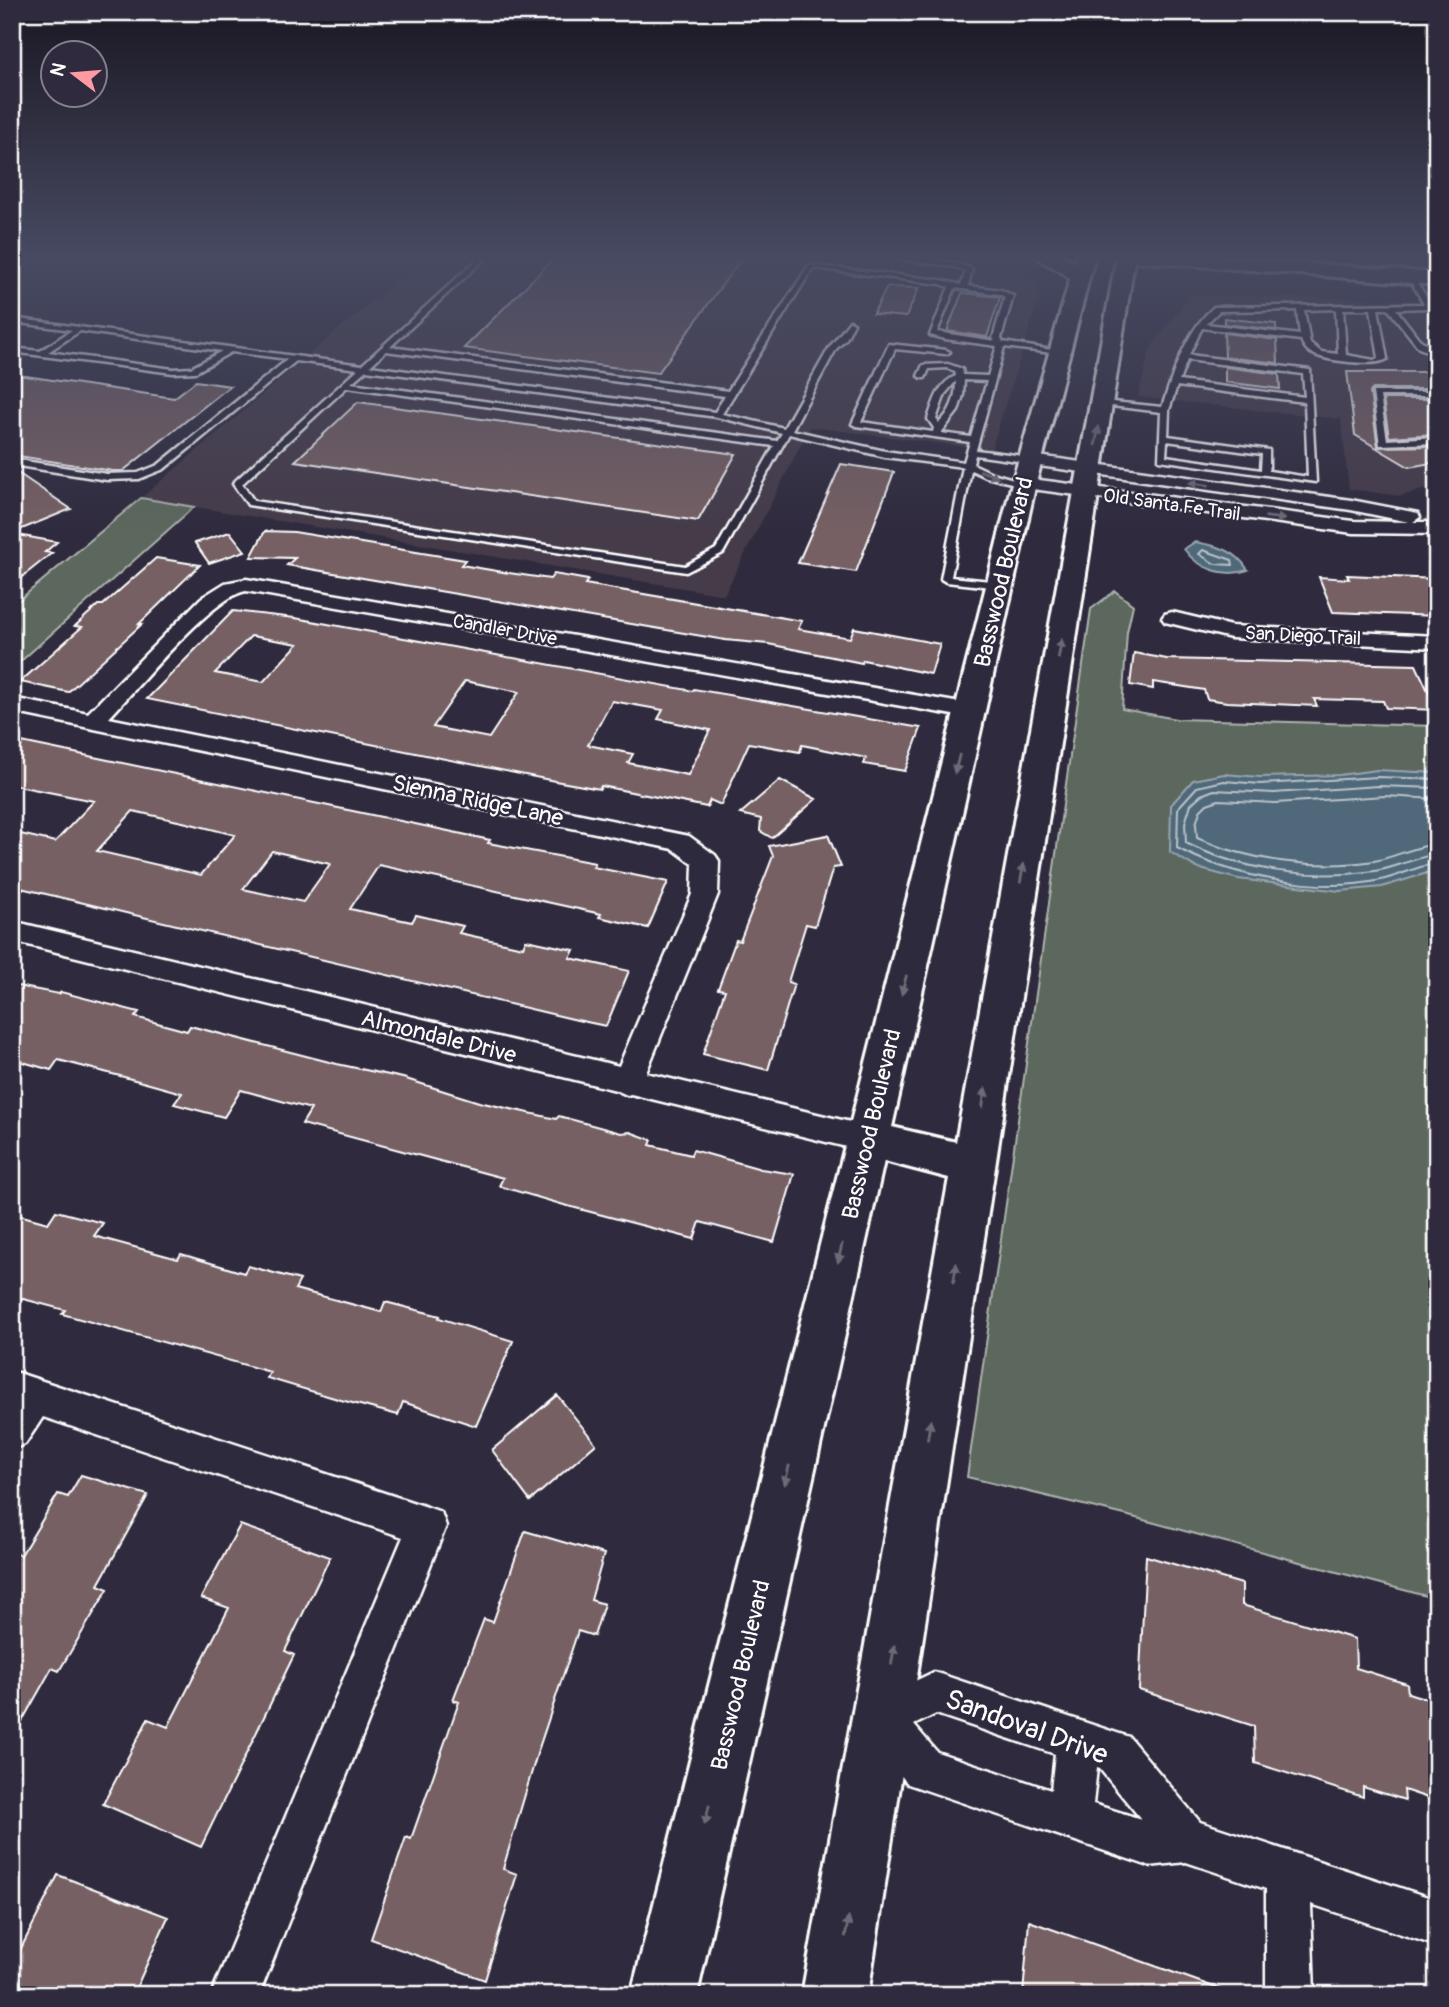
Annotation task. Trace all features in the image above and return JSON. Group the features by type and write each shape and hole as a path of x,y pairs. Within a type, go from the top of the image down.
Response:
{"main road":[{"name":"Basswood Boulevard","path":"664,1995 1000,584 1061,349"},
{"path":"835,1995 1111,349"},
{"path":"867,1139 973,1165"}],"street":[{"name":"Old Santa Fe Trail","path":"1028,471 1321,524 1391,520"},
{"name":"Old Santa Fe Trail","path":"1088,481 1317,500 1391,520 1437,527"},
{"path":"1317,500 1321,524"},
{"name":"Candler Drive","path":"92,722 208,602 232,587 246,585 970,711"},
{"name":"San Diego Trail","path":"1172,618 1231,632 1437,642"},
{"name":"Sienna Ridge Lane","path":"12,705 680,842 706,861 705,894 627,1083"},
{"name":"Almondale Drive","path":"12,931 627,1083 867,1139"},
{"path":"12,1431 23,1393 428,1526 235,1995"},
{"name":"Sandoval Drive","path":"882,1719 934,1693 1114,1752 1186,1840"},
{"path":"882,1719 923,1769 1149,1844 1186,1840 1437,1923"},
{"path":"1070,1819 1078,1740"},
{"path":"1288,1872 1290,1995"}],"lane":[{"path":"41,354 49,349"},
{"path":"12,350 173,372 193,370 230,349 717,415 885,454 968,465 989,475 1028,471"},
{"path":"730,394 385,349 237,484 251,503 686,569 720,551 833,349"},
{"path":"717,415 759,349"},
{"path":"890,349 856,424 937,431 975,440"},
{"path":"915,349 946,352"},
{"path":"997,349 992,379 968,465 946,579 1000,584"},
{"path":"1045,349 1060,352"},
{"path":"1189,349 1174,383 1166,410 1162,457 1313,480"},
{"path":"1310,349 1315,353 1374,362 1383,359 1381,349"},
{"path":"1341,349 1342,357"},
{"path":"1315,353 1307,364 1313,480 1317,500"},
{"path":"12,462 107,477 139,476 161,467 294,358"},
{"path":"1185,358 1307,364"},
{"path":"922,376 926,367 935,365 948,366 959,371 961,387 949,421 937,431"},
{"path":"937,431 932,419 944,386 960,376 992,379"},
{"path":"1174,383 1309,400"},
{"path":"346,385 780,444"},
{"path":"1437,394 1376,394 1383,443 1437,440"},
{"path":"1103,403 1166,410"},
{"path":"1165,438 1266,452 1265,473"},
{"path":"971,452 1028,471"}],"shaded area":[{"path":"316,349 1023,349 991,450 810,427 724,595 141,498"},
{"path":"1150,349 1437,349 1437,486 1401,496 1349,489 1341,419 1138,397"}],"green space":[{"path":"141,498 194,507 12,669 12,606"},
{"path":"1115,591 1133,605 1127,632 1122,709 1176,719 1437,726 1437,1599 1125,1515 967,1477 1091,609"}],"water":[{"path":"1195,542 1232,553 1248,570 1230,573 1204,567 1184,549"},
{"path":"1377,770 1437,773 1437,870 1382,887 1340,891 1238,879 1197,868 1170,852 1171,805 1193,780 1224,774 1260,777 1339,775"}],"building":[{"path":"469,349 676,349 658,373"},
{"path":"1225,349 1277,349 1278,363 1225,357"},
{"path":"1225,367 1279,374 1280,389 1225,382"},
{"path":"1347,372 1437,372 1437,389 1373,389 1370,392 1378,447 1437,446 1437,462 1409,467 1355,435"},
{"path":"12,374 174,398 196,381 230,386 123,471 113,471 12,455"},
{"path":"1383,399 1437,399 1437,434 1389,437"},
{"path":"358,402 736,454 698,521 295,461"},
{"path":"841,464 894,472 856,572 798,563"},
{"path":"12,469 71,509 12,533"},
{"path":"265,531 294,532 465,560 461,565 509,573 550,579 554,574 588,580 585,584 802,621 798,629 850,638 854,628 940,644 931,674 863,660 862,663 768,644 725,640 287,565 295,558 251,557"},
{"path":"230,532 245,551 209,563 195,543"},
{"path":"12,534 57,542 45,552 52,553 12,585"},
{"path":"156,558 200,565 139,624 142,624 68,692 20,682 82,627 75,626 98,605 103,605"},
{"path":"1347,575 1437,579 1437,616 1333,612 1319,577 1349,579"},
{"path":"233,611 295,618 693,691 694,689 921,728 905,771 864,764 866,758 802,745 800,752 749,743 721,805 710,800 707,807 601,786 600,789 555,781 147,699","holes":["251,636 298,644 263,682 215,673","465,681 519,692 489,738 433,727","612,701 663,710 658,719 710,730 688,775 628,763 633,754 588,745"]},
{"path":"1134,653 1167,659 1416,665 1437,710 1386,708 1383,701 1314,699 1317,706 1227,702 1207,699 1204,690 1153,682 1153,689 1130,685"},
{"path":"12,740 490,840 488,843 595,863 593,867 668,882 648,928 599,917 601,914 379,865 350,909 412,922 416,915 463,926 459,933 523,947 526,940 574,950 570,958 629,971 606,1026 12,886 12,832 55,842 94,801 12,785","holes":["133,811 187,823 235,835 201,875 97,851","272,851 330,864 303,902 243,889"]},
{"path":"780,780 816,799 772,838 760,831 761,819 740,814"},
{"path":"828,835 841,867 833,868 815,926 806,924 788,982 794,984 768,1070 703,1054 725,990 718,989 773,856 769,846"},
{"path":"12,985 59,994 61,992 139,1012 135,1017 187,1031 190,1026 403,1078 479,1102 556,1119 559,1116 621,1133 630,1132 652,1140 650,1145 691,1155 693,1150 761,1169 794,1174 774,1242 700,1222 694,1239 499,1186 503,1178 302,1124 311,1109 241,1090 224,1117 174,1104 182,1093 124,1077 58,1060 51,1070 12,1059"},
{"path":"56,1211 103,1223 94,1236 178,1259 181,1254 244,1273 248,1266 300,1280 295,1289 381,1312 385,1302 440,1316 439,1318 513,1341 476,1426 403,1402 398,1415 341,1400 267,1378 270,1372 62,1314 65,1310 12,1296 12,1213 48,1223"},
{"path":"557,1395 596,1444 530,1501 492,1450"},
{"path":"81,1475 148,1495 98,1585 108,1589 59,1671 52,1668 12,1739 12,1552 21,1555 58,1494 68,1497"},
{"path":"240,1525 330,1557 285,1651 294,1655 201,1847 103,1804 148,1719 168,1727 229,1608 201,1598"},
{"path":"525,1531 604,1554 591,1600 604,1604 594,1636 578,1631 537,1754 503,1869 517,1874 485,1980 371,1939 406,1837 411,1839 459,1702 453,1700 484,1619 493,1622"},
{"path":"1146,1556 1242,1584 1242,1605 1355,1639 1356,1668 1407,1684 1408,1693 1437,1702 1437,1801 1404,1790 1405,1800 1363,1787 1363,1797 1255,1763 1254,1726 1139,1690"},
{"path":"58,1875 168,1917 133,1995 31,1995 12,1987 12,1966"},
{"path":"1029,1921 1228,1992 1228,1995 1023,1995"}]}
